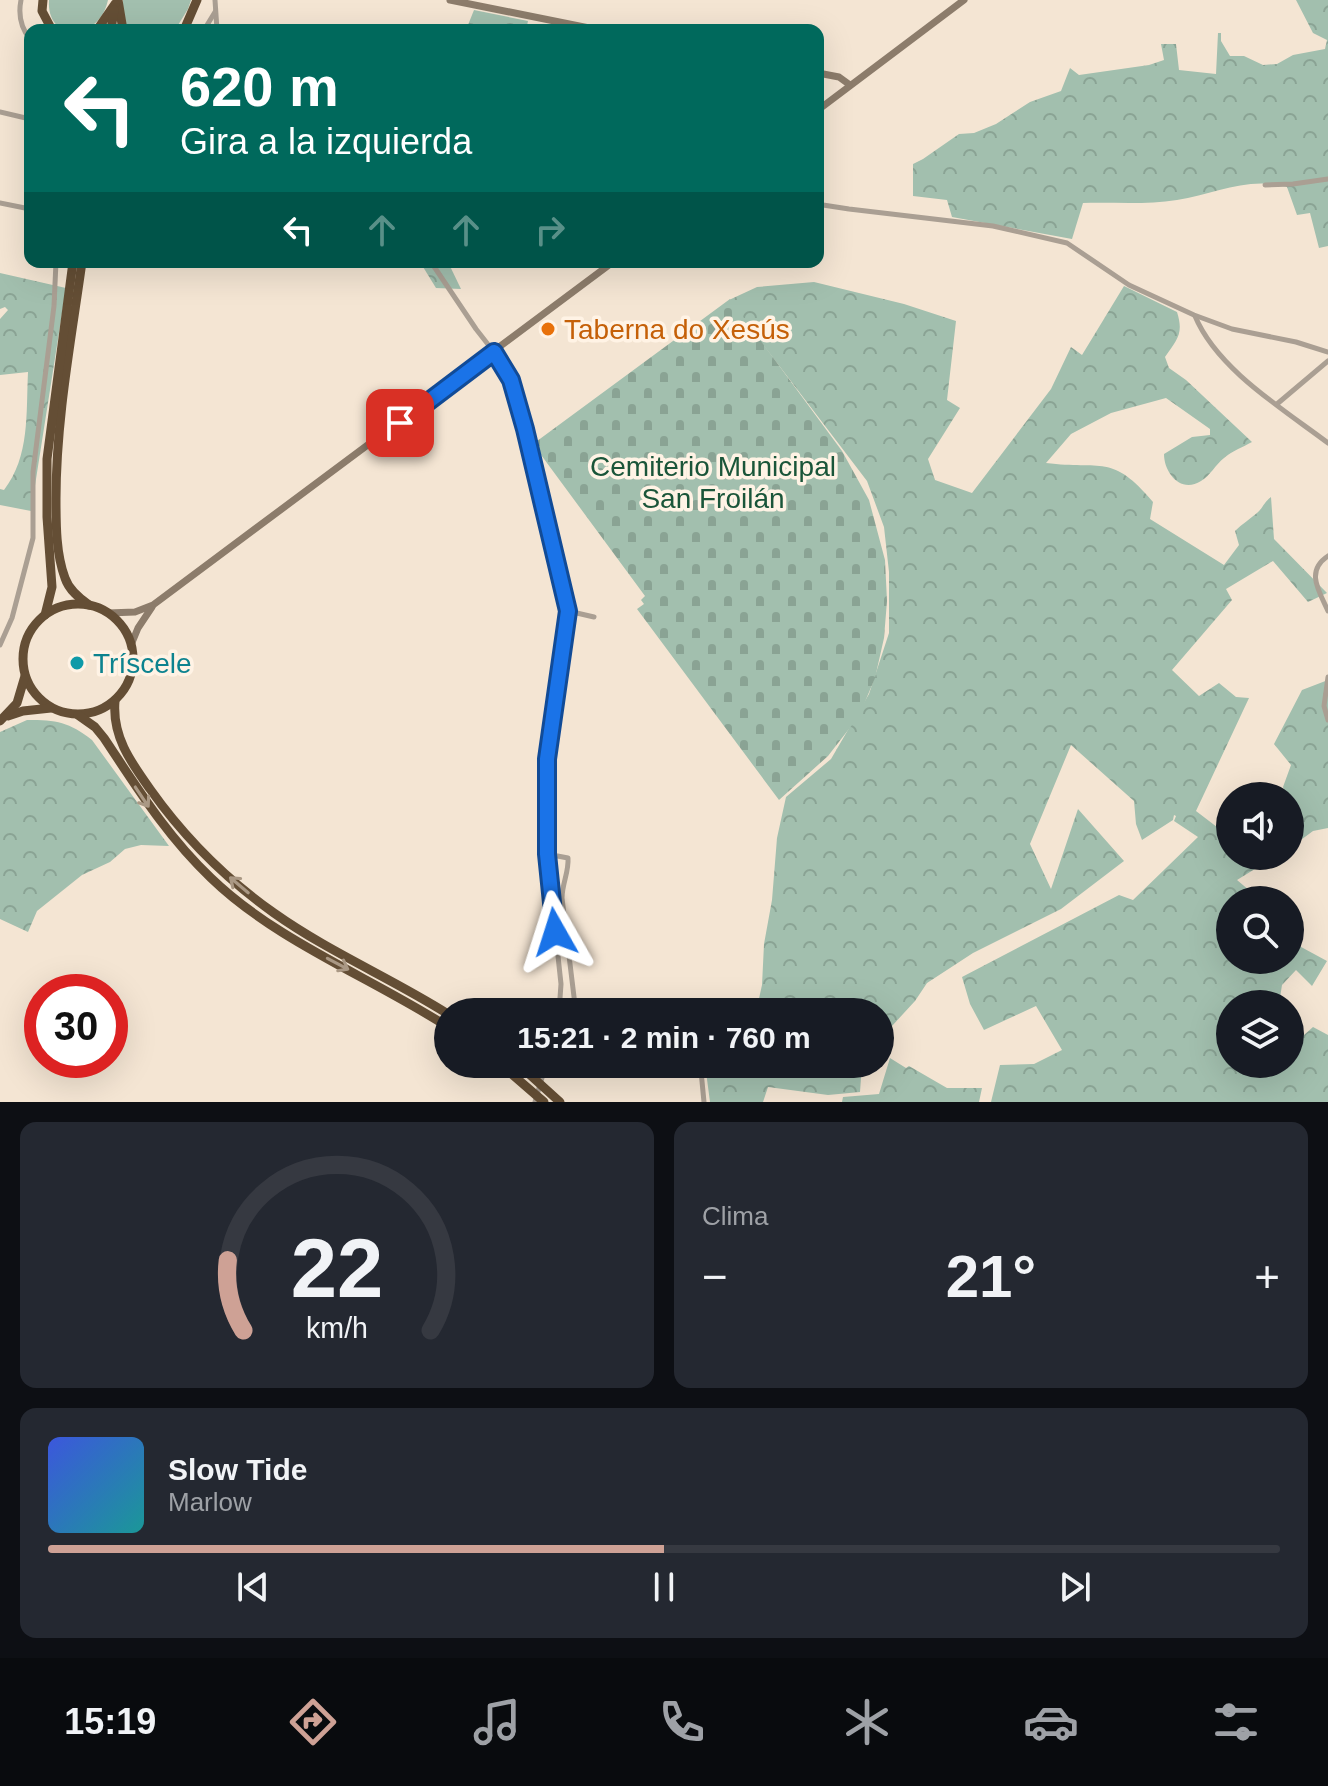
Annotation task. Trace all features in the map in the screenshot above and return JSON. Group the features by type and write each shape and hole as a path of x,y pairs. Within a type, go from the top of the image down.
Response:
{"highway":[{"path":"43,0 42,11 49,24"},
{"path":"187,24 197,0"},
{"path":"101,24 116,1"},
{"path":"112,24 116,1"},
{"path":"116,1 122,24"},
{"path":"45,615 52,587 47,517 49,434 72,268"},
{"path":"78,715 91,713 115,701 125,689 133,660 131,645 122,627 108,613 75,595 65,581 57,543 58,439 81,268"},
{"path":"51,708 40,699 25,676 22,659 25,642 33,627 45,615 59,607 89,605"},
{"path":"2,719 17,703 25,676"},
{"path":"115,701 117,733 134,767 163,807 218,867 275,914 434,1006"},
{"path":"2,719 23,711 51,708 78,715 95,727 152,813 213,880 315,952 434,1019"},
{"path":"516,1078 544,1102"},
{"path":"533,1078 560,1102"}],"street":[{"path":"21,0 20,15 24,30"},
{"path":"215,0 216,24"},
{"path":"450,0 482,3 573,24"},
{"path":"824,108 964,0"},
{"path":"207,24 215,11"},
{"path":"824,74 839,77 850,85"},
{"path":"0,112 24,118"},
{"path":"1265,185 1328,179"},
{"path":"0,203 24,208"},
{"path":"824,205 993,226 1067,243 1129,285 1194,315 1232,329 1328,352"},
{"path":"0,645 12,618 33,538 33,472 54,306 56,268"},
{"path":"435,268 511,380 568,611 547,759 547,854 560,998"},
{"path":"108,613 135,612 153,605 605,268"},
{"path":"1194,315 1223,360 1328,443"},
{"path":"1277,404 1328,361"},
{"path":"1328,556 1315,571 1315,582 1328,611"},
{"path":"131,645 153,605"},
{"path":"568,611 594,617"},
{"path":"1328,677 1324,706 1328,720"},
{"path":"547,854 568,858 569,869 562,883 562,898 574,998"},
{"path":"535,1102 542,1078"},
{"path":"702,1078 704,1102"}],"green space":[{"path":"49,0 108,0 95,24 56,24 50,14"},
{"path":"123,0 191,0 179,24 125,24"},
{"path":"1296,0 1328,0 1328,246 1319,248 1310,213 1297,215 1287,187 1273,184 1232,187 1165,202 1083,203 1072,239 952,217 947,200 913,196 913,164 959,134 974,133 996,124 1030,102 1061,91 1070,68 1079,75 1149,65 1164,60 1161,44 1176,44 1179,70 1216,74 1218,33 1221,33 1221,41 1230,56 1244,56 1263,65 1277,64 1293,55 1325,49 1327,40 1313,33"},
{"path":"474,10 528,21 527,24 468,24"},
{"path":"424,268 451,268 461,289 436,288"},
{"path":"0,273 66,288 31,511 0,505 0,489 4,490 12,477 22,449 28,372 0,375 0,319 8,310 5,307 0,309"},
{"path":"814,282 904,304 956,321 947,400 960,408 928,459 935,480 972,493 1051,389 1071,347 1082,355 1124,286 1177,312 1179,331 1165,357 1169,368 1252,442 1227,456 1201,481 1187,485 1175,480 1167,468 1164,454 1192,437 1210,435 1210,429 1166,398 1111,413 1071,434 1046,463 1105,467 1127,476 1153,502 1150,519 1224,565 1239,545 1235,531 1271,497 1274,539 1327,593 1308,602 1273,561 1226,589 1232,600 1172,670 1199,696 1219,683 1236,697 1249,698 1196,811 1216,826 1216,870 1253,870 1237,880 1244,886 1216,886 1216,974 1292,974 1281,990 1216,990 1216,1078 1304,1078 1304,1035 1313,1027 1328,1035 1328,1102 991,1102 1000,1065 1034,1064 1062,1050 1036,1006 984,1030 970,1004 962,977 1119,895 1133,900 1198,837 1174,821 1174,815 1173,820 1142,840 1136,824 1134,801 1071,745 1030,844 1051,889 1078,809 1124,861 1061,909 973,953 927,983 894,1024 894,998 759,998 777,838 786,797 831,759 869,694 889,633 889,572 884,527 867,481 729,300 757,287"},
{"name":"Cemiterio Municipal San Froilán","path":"730,299 842,451 869,500 885,560 887,601 884,638 875,678 859,716 828,756 779,800 637,609 644,604 641,600 645,596 533,444"},
{"path":"1328,680 1328,828 1313,831 1304,838 1304,782 1285,782 1291,765 1274,744 1302,690"},
{"path":"27,720 62,723 92,740 169,846 141,845 125,849 110,862 82,875 37,911 28,932 0,919 0,732"},
{"path":"1304,949 1327,961 1312,986 1300,974 1304,974"},
{"path":"894,1060 947,1088 982,1088 979,1102 842,1102 843,1097 879,1094 884,1078 894,1078"},
{"path":"707,1078 861,1078 860,1092 828,1095 768,1087 763,1102 710,1102"}],"place":[{"name":"Taberna do Xesús","path":"548,329"},
{"name":"Tríscele","path":"77,663"}],"route":[{"path":"400,423 494,352 511,380 568,611 547,759 547,854 555,932"}]}
